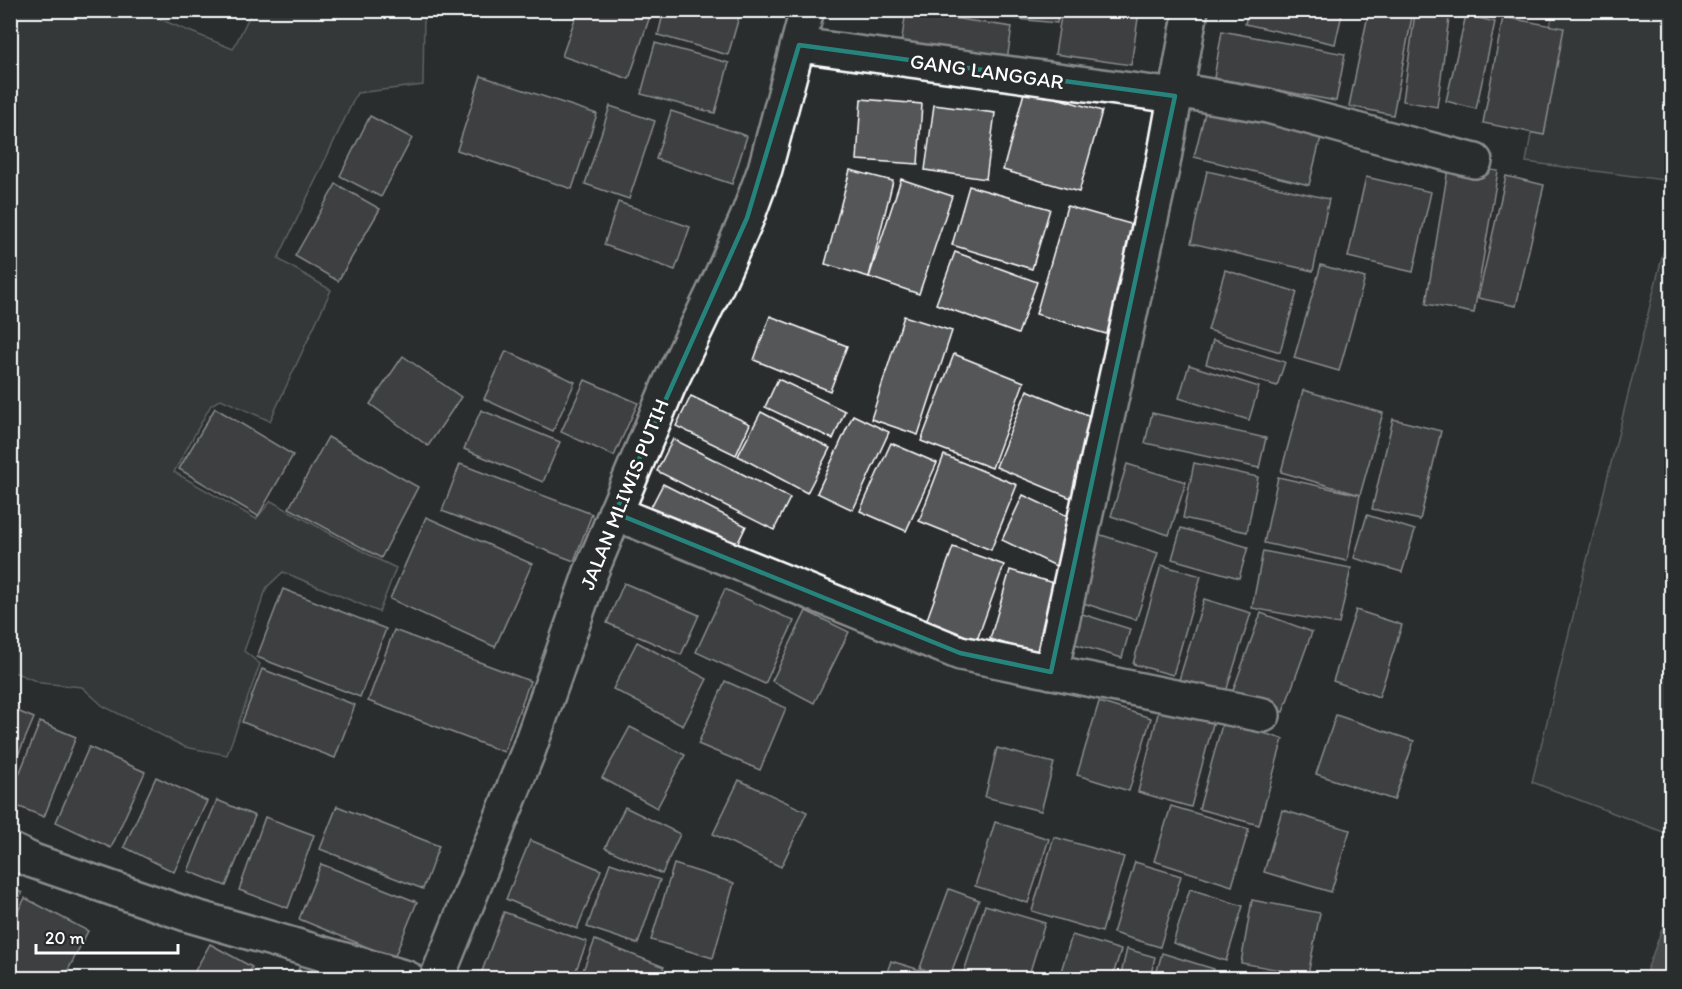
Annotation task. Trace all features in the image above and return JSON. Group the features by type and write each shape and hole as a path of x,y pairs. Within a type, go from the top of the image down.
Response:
{"street":[{"name":"JALAN MLIWIS PUTIH","path":"437,978 528,752 591,572 615,513 669,385 747,218 765,169 807,10"},
{"path":"1051,672 1162,169 1191,10"},
{"name":"GANG LANGGAR","path":"799,45 1268,106 1475,160"},
{"path":"615,513 960,653 1263,716"},
{"path":"10,850 33,861 189,915 407,978"}],"highlighted area":[{"path":"799,45 1175,96 1051,672 960,653 615,513 747,218"}],"shaded area":[{"path":"419,10 424,12 423,85 357,93 278,259 331,290 270,421 221,399 211,405 174,472 256,519 271,501 396,568 379,612 283,572 267,587 244,651 260,664 227,755 185,747 103,706 82,687 41,683 11,671 11,11 140,11 233,49 252,11"},
{"path":"1553,11 1671,11 1671,181 1526,162"},
{"path":"1671,221 1672,835 1532,782"},
{"path":"1671,905 1671,978 1644,978"}],"building":[{"path":"578,10 652,10 629,79 562,56"},
{"path":"664,10 714,10 739,17 728,55 658,35"},
{"path":"968,10 1058,10 1057,23 967,14"},
{"path":"1062,10 1139,12 1131,65 1055,54"},
{"path":"1146,10 1185,10 1183,17"},
{"path":"1248,10 1343,10 1335,44 1245,24"},
{"path":"1369,10 1412,17 1393,115 1349,106"},
{"path":"906,11 1012,27 1006,67 900,51"},
{"path":"1415,13 1449,18 1437,107 1403,101"},
{"path":"1466,15 1495,22 1476,109 1446,101"},
{"path":"1503,17 1564,28 1544,135 1483,123"},
{"path":"1222,31 1345,54 1336,101 1214,78"},
{"path":"655,43 729,63 715,113 641,94"},
{"path":"481,76 597,114 572,189 457,150"},
{"path":"1025,89 1102,111 1079,192 1003,170"},
{"path":"861,99 922,104 918,164 857,160"},
{"path":"934,105 995,113 986,179 925,170"},
{"path":"1207,105 1322,133 1309,185 1194,157"},
{"path":"610,106 655,121 629,199 585,184"},
{"path":"671,111 747,136 732,184 656,159"},
{"path":"370,116 412,138 381,197 340,176"},
{"path":"1449,163 1498,171 1474,313 1426,304"},
{"path":"850,170 893,181 869,277 825,264"},
{"path":"1207,171 1329,199 1313,271 1191,243"},
{"path":"1506,176 1544,185 1516,306 1478,298"},
{"path":"1366,177 1431,192 1413,272 1348,257"},
{"path":"901,179 952,196 919,294 869,277"},
{"path":"336,184 380,209 338,281 295,256"},
{"path":"969,186 1050,209 1032,269 952,245"},
{"path":"618,202 690,227 675,270 604,245"},
{"path":"1067,206 1141,227 1110,335 1036,314"},
{"path":"955,252 1037,282 1018,334 936,304"},
{"path":"1321,265 1365,278 1339,371 1294,358"},
{"path":"1225,270 1297,292 1280,352 1208,330"},
{"path":"770,316 847,346 830,391 754,360"},
{"path":"904,316 952,331 918,435 871,419"},
{"path":"1213,340 1285,362 1277,386 1206,364"},
{"path":"506,351 575,382 553,431 484,399"},
{"path":"954,354 1024,382 992,468 921,441"},
{"path":"403,356 461,397 428,446 370,404"},
{"path":"1189,365 1259,387 1249,420 1179,398"},
{"path":"778,379 845,411 833,439 765,407"},
{"path":"585,380 638,403 614,456 561,432"},
{"path":"1027,390 1102,421 1071,498 996,467"},
{"path":"1303,390 1383,413 1360,495 1281,472"},
{"path":"691,396 750,424 736,455 676,426"},
{"path":"215,408 293,455 258,516 179,469"},
{"path":"481,410 560,442 543,482 464,449"},
{"path":"761,412 830,448 807,493 738,456"},
{"path":"1152,413 1266,438 1259,468 1145,443"},
{"path":"853,415 889,432 853,510 817,493"},
{"path":"1393,419 1441,431 1420,520 1372,509"},
{"path":"328,437 418,487 381,558 289,508"},
{"path":"673,439 790,498 774,530 657,471"},
{"path":"891,443 937,463 906,531 860,511"},
{"path":"944,455 1017,485 991,550 919,521"},
{"path":"1194,463 1258,477 1247,532 1183,518"},
{"path":"460,464 592,514 574,561 442,511"},
{"path":"1127,464 1186,482 1169,535 1111,516"},
{"path":"1278,477 1360,495 1347,561 1264,543"},
{"path":"663,484 746,526 734,551 650,509"},
{"path":"1023,495 1078,521 1056,566 1002,540"},
{"path":"1367,515 1415,530 1402,572 1354,558"},
{"path":"426,517 532,564 495,647 390,599"},
{"path":"1181,528 1248,547 1239,578 1172,559"},
{"path":"1098,534 1158,553 1136,620 1077,601"},
{"path":"953,547 1004,565 977,640 926,622"},
{"path":"1263,551 1351,568 1339,624 1252,608"},
{"path":"1161,565 1201,576 1173,675 1133,664"},
{"path":"1010,570 1063,586 1043,655 990,639"},
{"path":"624,583 699,615 681,655 607,623"},
{"path":"283,589 386,629 360,697 257,657"},
{"path":"725,589 794,621 765,684 696,652"},
{"path":"1204,599 1251,613 1224,698 1178,683"},
{"path":"1356,610 1402,625 1379,697 1333,681"},
{"path":"806,611 849,632 814,703 772,681"},
{"path":"1076,612 1130,629 1122,658 1068,642"},
{"path":"1261,613 1312,632 1283,712 1232,693"},
{"path":"394,630 530,681 504,752 368,701"},
{"path":"637,642 707,679 683,726 613,689"},
{"path":"262,669 355,705 335,758 242,722"},
{"path":"725,681 786,708 760,770 698,744"},
{"path":"1099,702 1151,718 1129,791 1077,775"},
{"path":"1160,706 1214,720 1191,807 1138,792"},
{"path":"10,708 34,718 10,774"},
{"path":"1336,715 1414,741 1394,800 1316,774"},
{"path":"1223,721 1283,739 1259,825 1199,809"},
{"path":"40,722 76,737 44,817 10,803 10,797"},
{"path":"630,727 685,755 657,808 602,778"},
{"path":"89,747 145,772 111,848 56,822"},
{"path":"997,748 1054,763 1041,811 985,797"},
{"path":"156,777 207,801 174,872 124,847"},
{"path":"739,780 807,812 781,867 713,834"},
{"path":"217,800 255,816 226,886 188,871"},
{"path":"337,806 439,846 423,889 320,849"},
{"path":"1171,806 1249,829 1232,886 1154,861"},
{"path":"625,807 680,834 662,874 605,848"},
{"path":"1282,810 1350,830 1331,892 1264,872"},
{"path":"265,817 314,835 288,908 239,890"},
{"path":"995,822 1049,839 1028,903 975,886"},
{"path":"1054,837 1124,857 1102,932 1032,911"},
{"path":"530,840 601,870 577,929 506,899"},
{"path":"1135,862 1181,876 1160,947 1113,933"},
{"path":"610,863 660,880 638,944 587,927"},
{"path":"321,864 417,902 394,958 299,919"},
{"path":"674,864 734,883 713,958 651,940"},
{"path":"10,886 22,893 10,913"},
{"path":"949,889 979,900 949,978 920,968"},
{"path":"1190,889 1243,906 1226,961 1173,943"},
{"path":"25,898 88,931 64,978 10,978 10,925"},
{"path":"1252,900 1320,913 1308,975 1241,963"},
{"path":"985,905 1045,923 1028,978 973,978 963,975"},
{"path":"504,912 587,942 573,978 494,978 481,974"},
{"path":"1072,935 1121,950 1112,978 1059,978"},
{"path":"595,940 664,967 659,978 580,978"},
{"path":"210,944 252,967 246,978 191,978"},
{"path":"1127,949 1155,957 1150,978 1120,978"},
{"path":"1162,953 1214,969 1211,978 1155,978"},
{"path":"891,961 930,973 928,978 885,978"},
{"path":"300,964 347,978 296,978"}]}
